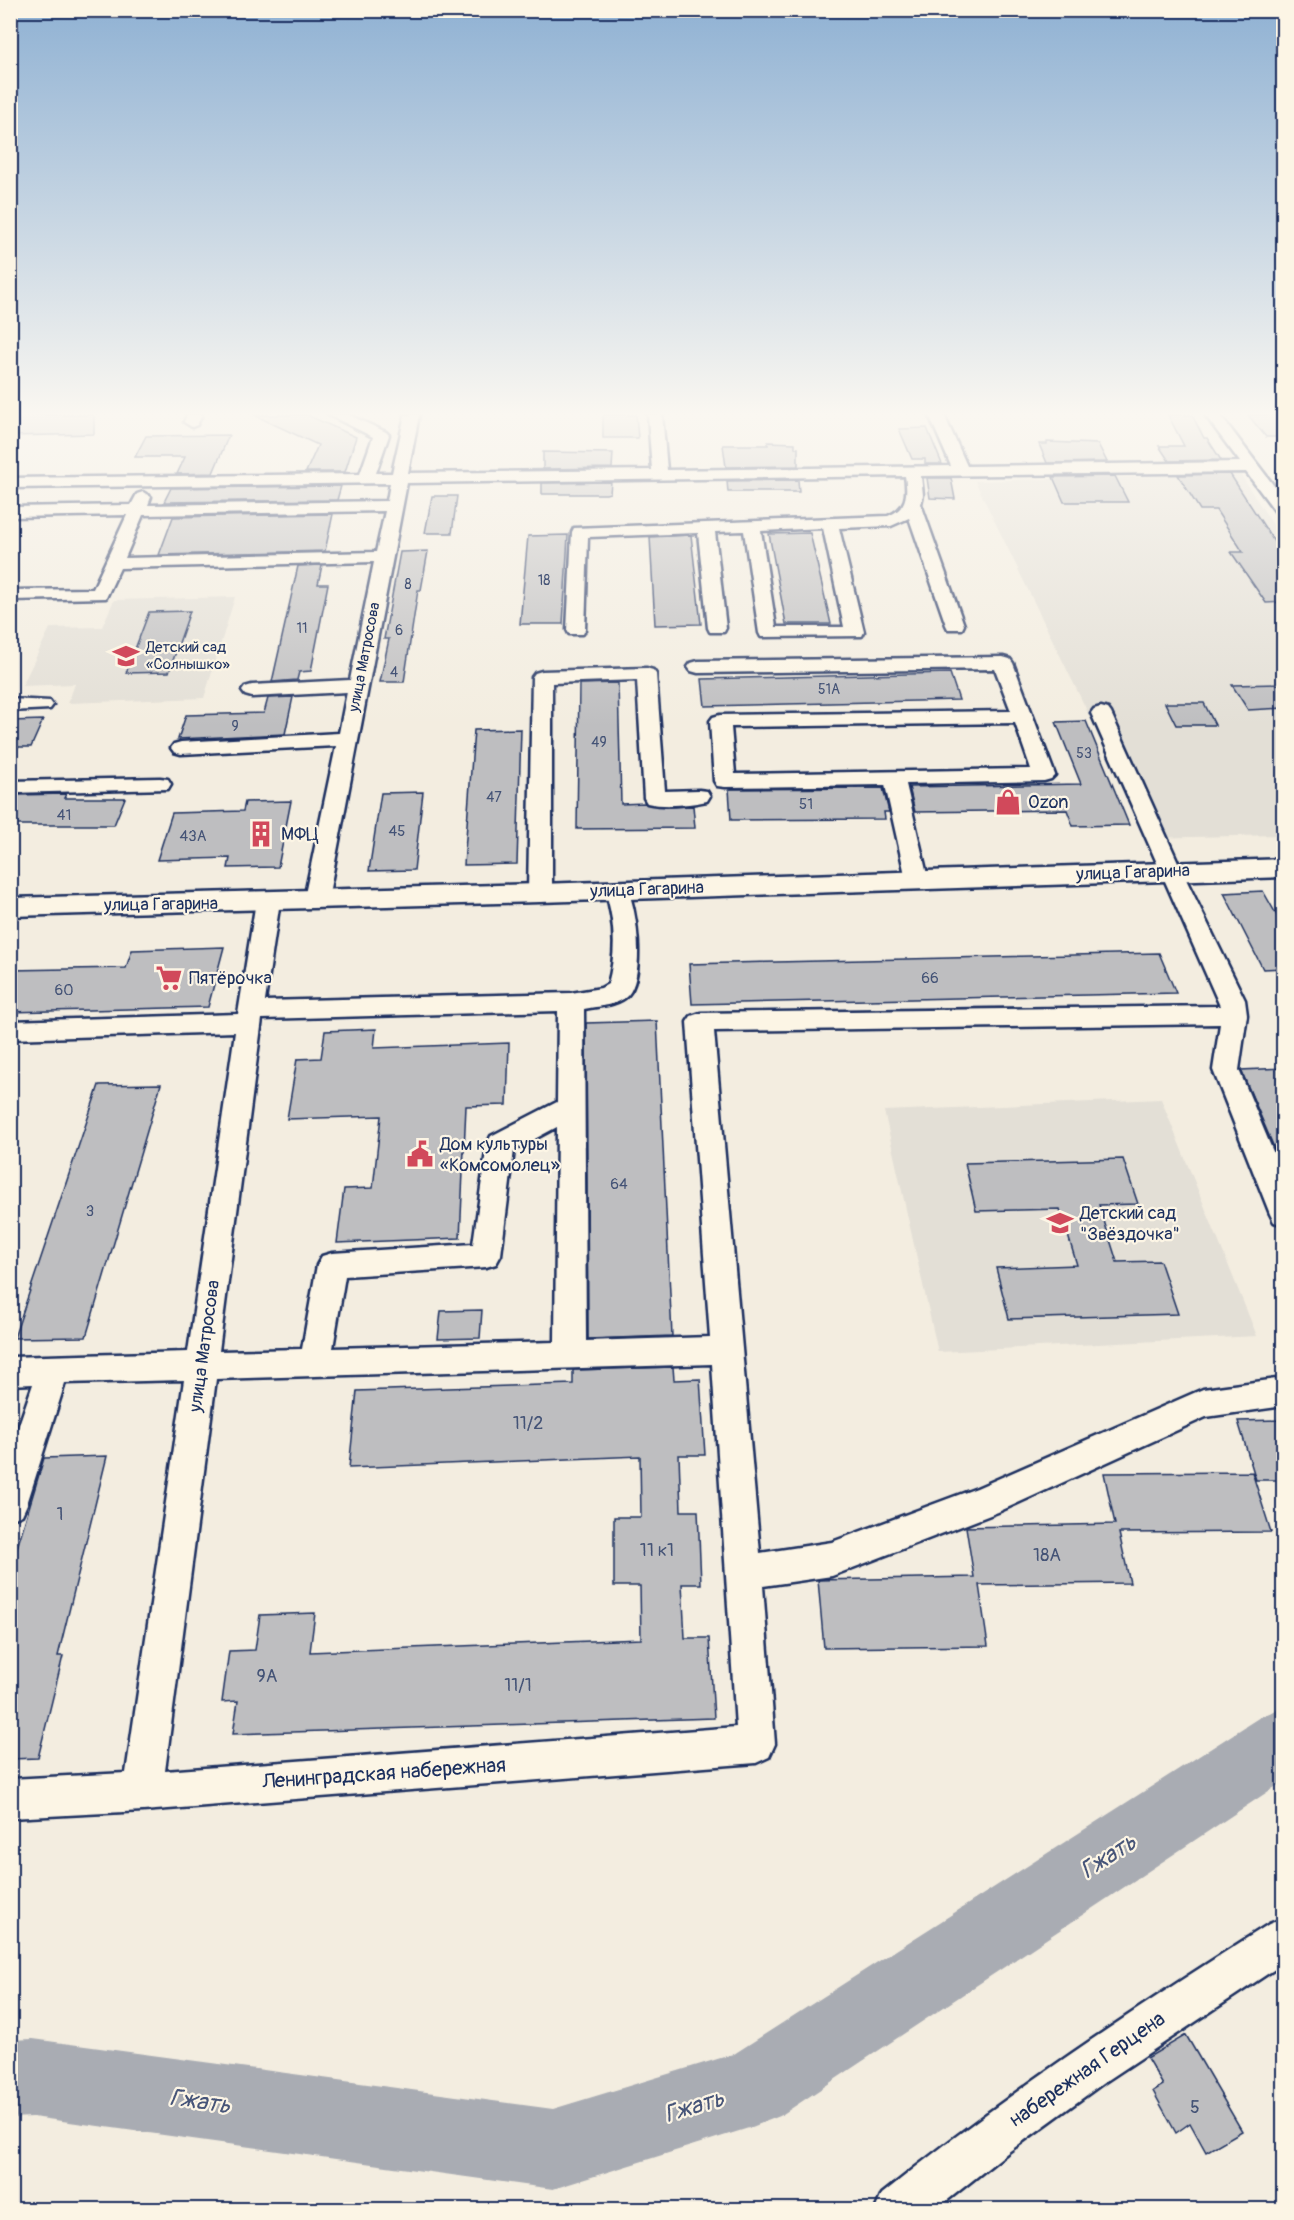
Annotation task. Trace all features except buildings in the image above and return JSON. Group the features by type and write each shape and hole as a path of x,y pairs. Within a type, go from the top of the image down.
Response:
{"main road":[{"name":"улица Гагарина","path":"10,907 540,893 1284,868"}],"street":[{"path":"10,595 100,594 132,519"},
{"name":"улица Матросова","path":"316,899 392,519"},
{"path":"576,630 580,532 830,525 891,521 896,519"},
{"path":"918,519 955,626"},
{"path":"752,527 768,633 855,632 830,525"},
{"path":"706,529 717,628"},
{"path":"114,563 384,557"},
{"path":"698,668 1003,663 1044,775 725,781 720,721 1022,717"},
{"path":"540,893 542,677 646,674 655,798 699,796"},
{"path":"252,691 358,685"},
{"path":"10,705 43,705"},
{"path":"1101,713 1171,871 1232,1000 1234,1015 1226,1070 1284,1214"},
{"path":"181,748 348,739"},
{"path":"894,778 917,879"},
{"path":"10,787 160,784"},
{"path":"10,1030 571,1002 607,996 619,989 625,965 627,937 625,915 617,890"},
{"name":"улица Матросова","path":"143,1792 268,901"},
{"path":"570,1355 571,1002"},
{"path":"1234,1015 700,1022 744,1572 831,1559 986,1501 1203,1403 1284,1392"},
{"path":"315,1363 332,1264 486,1255 501,1144 571,1107"},
{"path":"10,1371 726,1350"},
{"path":"10,1504 53,1370"},
{"name":"Ленинградская набережная","path":"10,1799 143,1792 756,1744 744,1572"},
{"name":"набережная Герцена","path":"898,2210 968,2152 1136,2033 1284,1939"}],"shaded area":[{"path":"993,519 1269,519 1283,540 1283,835 1149,838"},
{"name":"Детский сад «Солнышко»","path":"235,597 204,698 68,703 75,684 22,686 50,628 102,627 114,600"},
{"name":"Детский сад \"Звёздочка\"","path":"1161,1099 1257,1336 938,1352 884,1111"}],"waterway":[{"name":"Гжать","path":"10,2079 33,2078 553,2149 752,2088 1284,1741"}],"place":[{"name":"Детский сад «Солнышко»","path":"126,656"},
{"name":"Ozon","path":"1008,802"},
{"name":"МФЦ","path":"261,834"},
{"name":"Пятёрочка","path":"169,978"},
{"name":"Дом культуры «Комсомолец»","path":"420,1154"},
{"name":"Детский сад \"Звёздочка\"","path":"1060,1223"}]}
